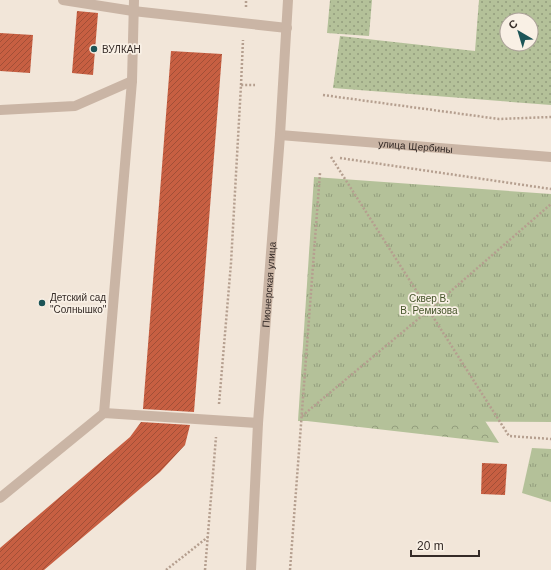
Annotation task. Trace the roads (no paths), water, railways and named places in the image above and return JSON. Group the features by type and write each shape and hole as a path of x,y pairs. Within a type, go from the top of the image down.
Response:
{"street":[{"path":"63,0 134,11 287,28"},
{"path":"104,412 132,81 134,0"},
{"name":"Пионерская улица","path":"251,570 258,423 280,136 288,0"},
{"path":"0,110 75,106 132,81"},
{"name":"улица Щербины","path":"280,136 551,157"},
{"path":"0,498 104,412 258,423"}],"place":[{"name":"ВУЛКАН","path":"94,49"},
{"name":"Детский сад \"Солнышко\"","path":"42,303"}],"park label":[{"name":"Сквер В. В. Ремизова","path":"429,304"}]}
